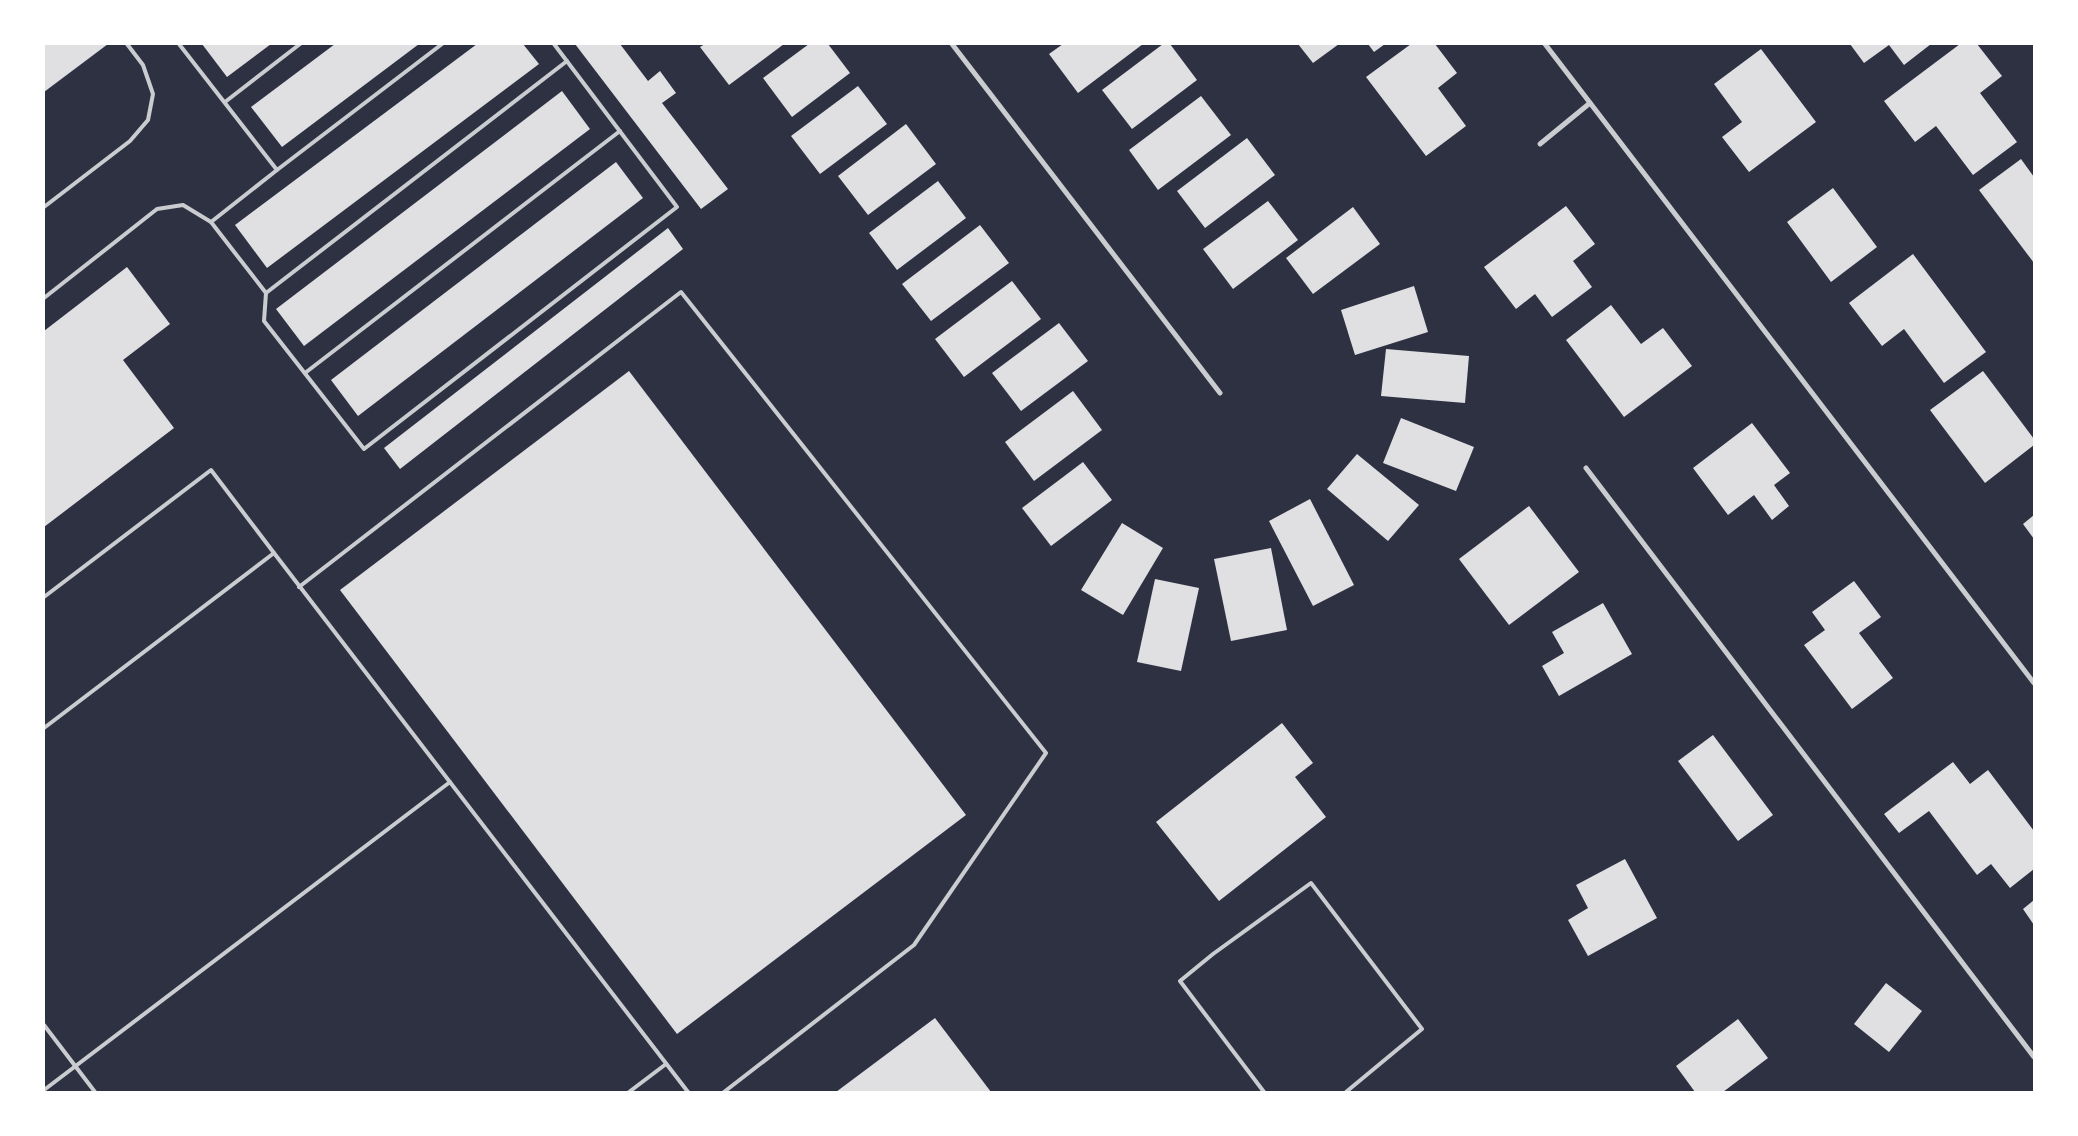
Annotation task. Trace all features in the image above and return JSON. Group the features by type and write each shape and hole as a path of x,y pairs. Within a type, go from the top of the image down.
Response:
{"street":[{"path":"952,44 1220,393"},
{"path":"1545,44 2034,682"},
{"path":"1540,144 1590,103"},
{"path":"1586,468 2034,1057"}],"lane":[{"path":"44,206 130,141 148,120 153,94 143,65 127,44"},
{"path":"179,44 277,170"},
{"path":"224,102 300,44"},
{"path":"211,222 442,44"},
{"path":"44,298 157,209 183,205 211,222 266,293 264,321 364,449 677,208 554,44"},
{"path":"266,293 567,61"},
{"path":"305,373 620,131"},
{"path":"299,587 681,292 1046,753 914,945 724,1092"},
{"path":"44,597 211,470 688,1092"},
{"path":"44,728 274,553"},
{"path":"44,1090 450,782"},
{"path":"1264,1092 1180,981 1213,954 1311,883 1422,1029 1346,1092"},
{"path":"44,1025 95,1092"},
{"path":"629,1092 666,1064"}],"building":[{"path":"44,44 108,44 44,92"},
{"path":"202,44 271,44 227,77"},
{"path":"335,44 419,44 282,147 251,107"},
{"path":"477,44 523,44 539,64 267,268 235,225"},
{"path":"575,44 620,44 648,81 660,71 676,93 662,103 728,189 701,209"},
{"path":"705,44 784,44 729,85 700,47"},
{"path":"809,44 828,44 850,73 792,117 763,78"},
{"path":"1063,44 1143,44 1078,93 1049,54"},
{"path":"1163,44 1170,44 1197,80 1132,129 1102,90"},
{"path":"1298,44 1339,44 1313,63"},
{"path":"1368,44 1385,44 1374,52"},
{"path":"1411,44 1435,44 1457,73 1438,88 1466,126 1426,156 1366,77"},
{"path":"1850,44 1931,44 1904,65 1889,45 1864,63"},
{"path":"1960,44 1977,44 2002,76 1980,93 2017,142 1973,175 1936,126 1915,142 1884,101"},
{"path":"1761,49 1816,122 1749,172 1722,137 1742,122 1714,84"},
{"path":"858,86 887,124 820,174 791,136"},
{"path":"562,91 590,129 304,346 276,309"},
{"path":"1201,96 1231,135 1158,190 1129,150"},
{"path":"906,124 936,164 868,215 838,176"},
{"path":"1247,138 1275,175 1205,228 1177,191"},
{"path":"2021,159 2034,177 2034,263 1979,190"},
{"path":"616,162 643,198 358,416 331,380"},
{"path":"938,181 966,218 897,270 869,233"},
{"path":"1833,188 1877,247 1831,282 1787,222"},
{"path":"1268,201 1298,240 1233,289 1203,249"},
{"path":"1566,206 1595,244 1573,261 1592,287 1552,317 1535,294 1516,309 1484,267"},
{"path":"1353,207 1380,244 1313,294 1286,258"},
{"path":"980,225 1009,263 931,321 902,284"},
{"path":"668,228 683,249 400,469 384,448"},
{"path":"1913,254 1986,352 1944,383 1904,329 1882,346 1849,303"},
{"path":"127,267 170,324 123,360 174,428 44,527 44,331"},
{"path":"1012,281 1041,319 964,377 935,339"},
{"path":"1414,286 1428,332 1355,355 1341,310"},
{"path":"1611,305 1641,344 1663,328 1692,366 1624,417 1566,340"},
{"path":"1059,323 1088,361 1021,411 992,373"},
{"path":"1386,349 1469,356 1465,403 1381,396"},
{"path":"629,371 966,815 677,1034 340,590"},
{"path":"1983,371 2034,439 2034,445 1985,483 1930,410"},
{"path":"1073,391 1102,430 1034,481 1005,442"},
{"path":"1401,418 1474,447 1456,491 1383,463"},
{"path":"1752,423 1790,473 1774,485 1789,506 1772,520 1754,495 1728,515 1693,468"},
{"path":"1357,454 1419,505 1388,541 1327,489"},
{"path":"1083,462 1112,500 1051,546 1022,508"},
{"path":"1310,499 1354,585 1313,606 1269,521"},
{"path":"1529,506 1579,572 1509,625 1459,559"},
{"path":"2034,515 2034,539 2023,524"},
{"path":"1122,523 1163,548 1123,615 1081,590"},
{"path":"1271,548 1287,630 1231,641 1214,559"},
{"path":"1155,579 1199,588 1181,671 1137,662"},
{"path":"1854,581 1881,617 1859,633 1893,678 1852,709 1804,645 1825,630 1812,612"},
{"path":"1603,603 1632,654 1559,696 1542,666 1564,653 1552,632"},
{"path":"1282,723 1313,763 1295,777 1326,817 1219,901 1156,822"},
{"path":"1713,735 1773,815 1738,841 1678,761"},
{"path":"1953,762 1970,784 1988,770 2034,831 2034,869 2010,888 1991,864 1977,875 1929,811 1899,833 1884,814"},
{"path":"1625,859 1657,918 1588,956 1568,920 1588,908 1576,885"},
{"path":"2034,900 2034,925 2023,909"},
{"path":"1886,983 1922,1011 1889,1052 1854,1024"},
{"path":"935,1018 991,1092 836,1092"},
{"path":"1738,1019 1768,1058 1723,1092 1695,1092 1676,1066"}]}
